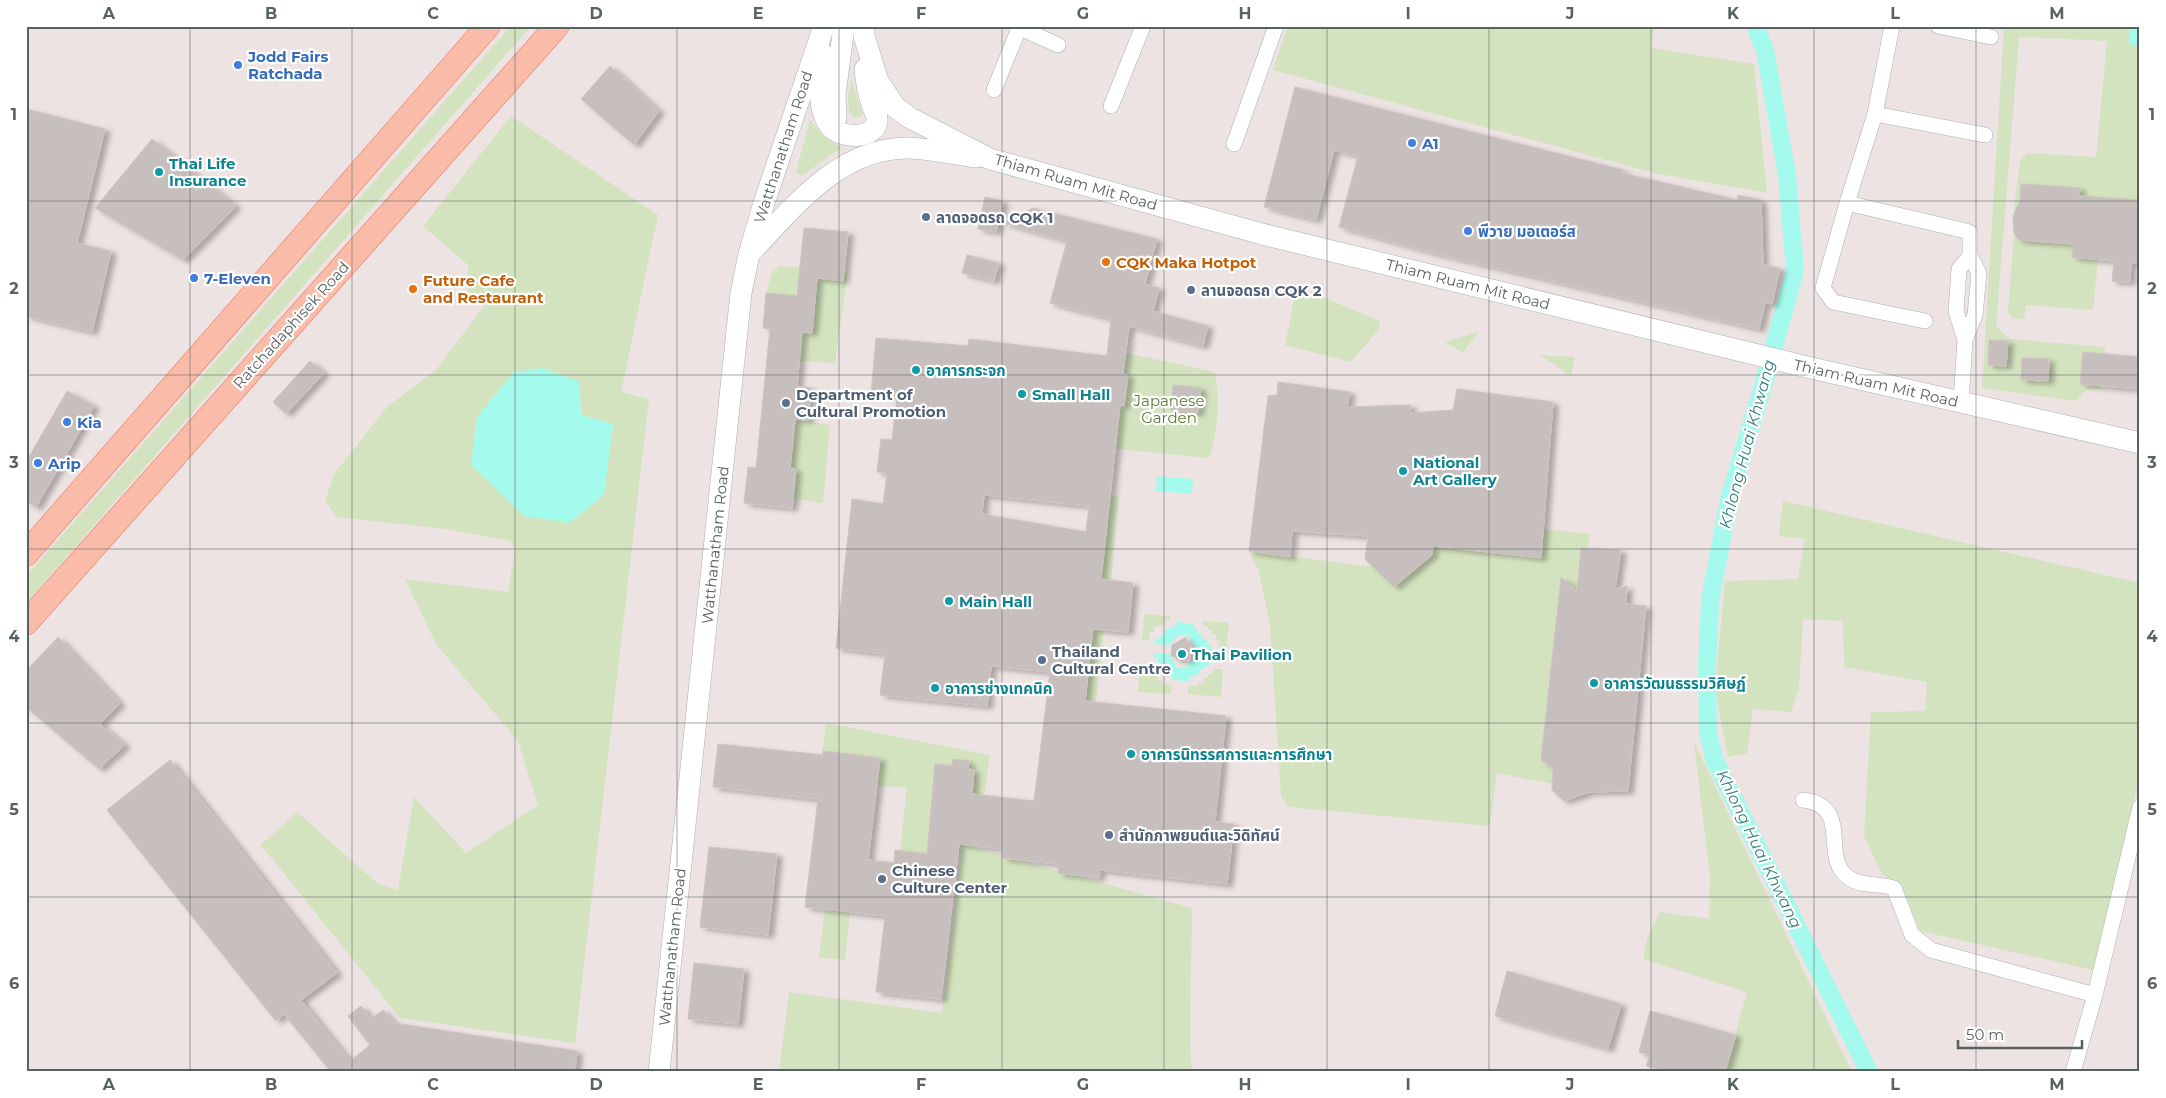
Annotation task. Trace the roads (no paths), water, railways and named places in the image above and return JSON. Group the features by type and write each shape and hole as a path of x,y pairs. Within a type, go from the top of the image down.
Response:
{"main road":[{"path":"26,554 488,26"},
{"name":"Ratchadaphisek Road","path":"26,623 557,26"}],"street":[{"path":"844,26 834,107 836,119 842,130 852,136"},
{"path":"1111,106 1143,26"},
{"path":"1234,144 1276,26"},
{"path":"1892,26 1875,114 1823,288 1833,302 1925,321"},
{"path":"1938,26 1991,37"},
{"path":"824,27 820,88 823,111 830,126 841,134 852,136 864,135 873,129 877,117 866,79 864,31"},
{"name":"Watthanatham Road","path":"658,1072 741,293 749,254 824,27"},
{"path":"994,90 1020,27 1058,45"},
{"name":"Thiam Ruam Mit Road","path":"864,31 878,81 895,107 910,118 990,159 1262,234 1788,363 2140,442"},
{"path":"1875,114 1984,135"},
{"path":"749,254 808,191 834,172 873,152 908,148 990,159"},
{"path":"1847,203 1970,233 1970,256 1959,269 1956,311 1965,340 1961,402"},
{"path":"1803,800 1814,801 1825,807 1832,821 1839,865 1848,878 1866,884 1884,885 1894,888 1912,935 1931,950 2094,994"},
{"path":"2073,1072 2140,807"}],"water":[{"path":"2130,26 2140,26 2140,46 2129,45"},
{"path":"543,368 579,382 581,415 613,424 604,495 569,523 524,516 471,465 477,417 514,372"},
{"path":"1157,476 1193,479 1192,494 1156,491"},
{"path":"1176,622 1194,624 1194,629 1198,629 1198,634 1203,635 1202,639 1207,640 1207,645 1212,646 1212,651 1196,649 1188,635 1178,635 1170,645 1154,644 1155,638 1160,639 1161,634 1165,634 1166,629 1175,626"},
{"path":"1153,653 1169,654 1177,668 1187,668 1187,665 1195,658 1211,659 1210,665 1205,665 1204,669 1200,669 1199,674 1189,677 1189,682 1171,679 1171,675 1166,674 1167,669 1162,669 1163,664 1158,663 1158,658 1153,658"}],"waterway":[{"name":"Khlong Huai Khwang","path":"1755,26 1765,50 1787,175 1795,270 1729,499 1710,601 1707,667 1708,732 1715,761 1869,1072"}],"place":[{"name":"Jodd Fairs Ratchada","path":"238,65"},
{"name":"A1","path":"1412,143"},
{"name":"Thai Life Insurance","path":"159,172"},
{"name":"ลาดจอดรถ CQK 1","path":"926,217"},
{"name":"พีวาย มอเตอร์ส","path":"1468,231"},
{"name":"CQK Maka Hotpot","path":"1106,262"},
{"name":"7-Eleven","path":"194,278"},
{"name":"Future Cafe and Restaurant","path":"413,289"},
{"name":"ลานจอดรถ CQK 2","path":"1191,290"},
{"name":"อาคารกระจก","path":"916,370"},
{"name":"Small Hall","path":"1022,394"},
{"name":"Department of Cultural Promotion","path":"786,403"},
{"name":"Kia","path":"67,422"},
{"name":"Arip","path":"38,463"},
{"name":"National Art Gallery","path":"1403,471"},
{"name":"Main Hall","path":"949,601"},
{"name":"Thai Pavilion","path":"1182,654"},
{"name":"Thailand Cultural Centre","path":"1042,660"},
{"name":"อาคารวัฒนธรรมวิศิษฏ์","path":"1594,683"},
{"name":"อาคารช่างเทคนิค","path":"935,688"},
{"name":"อาคารนิทรรศการและการศึกษา","path":"1131,754"},
{"name":"สำนักภาพยนต์และวิดิทัศน์","path":"1109,835"},
{"name":"Chinese Culture Center","path":"882,879"}],"park label":[{"name":"Japanese Garden","path":"1169,408"}]}
